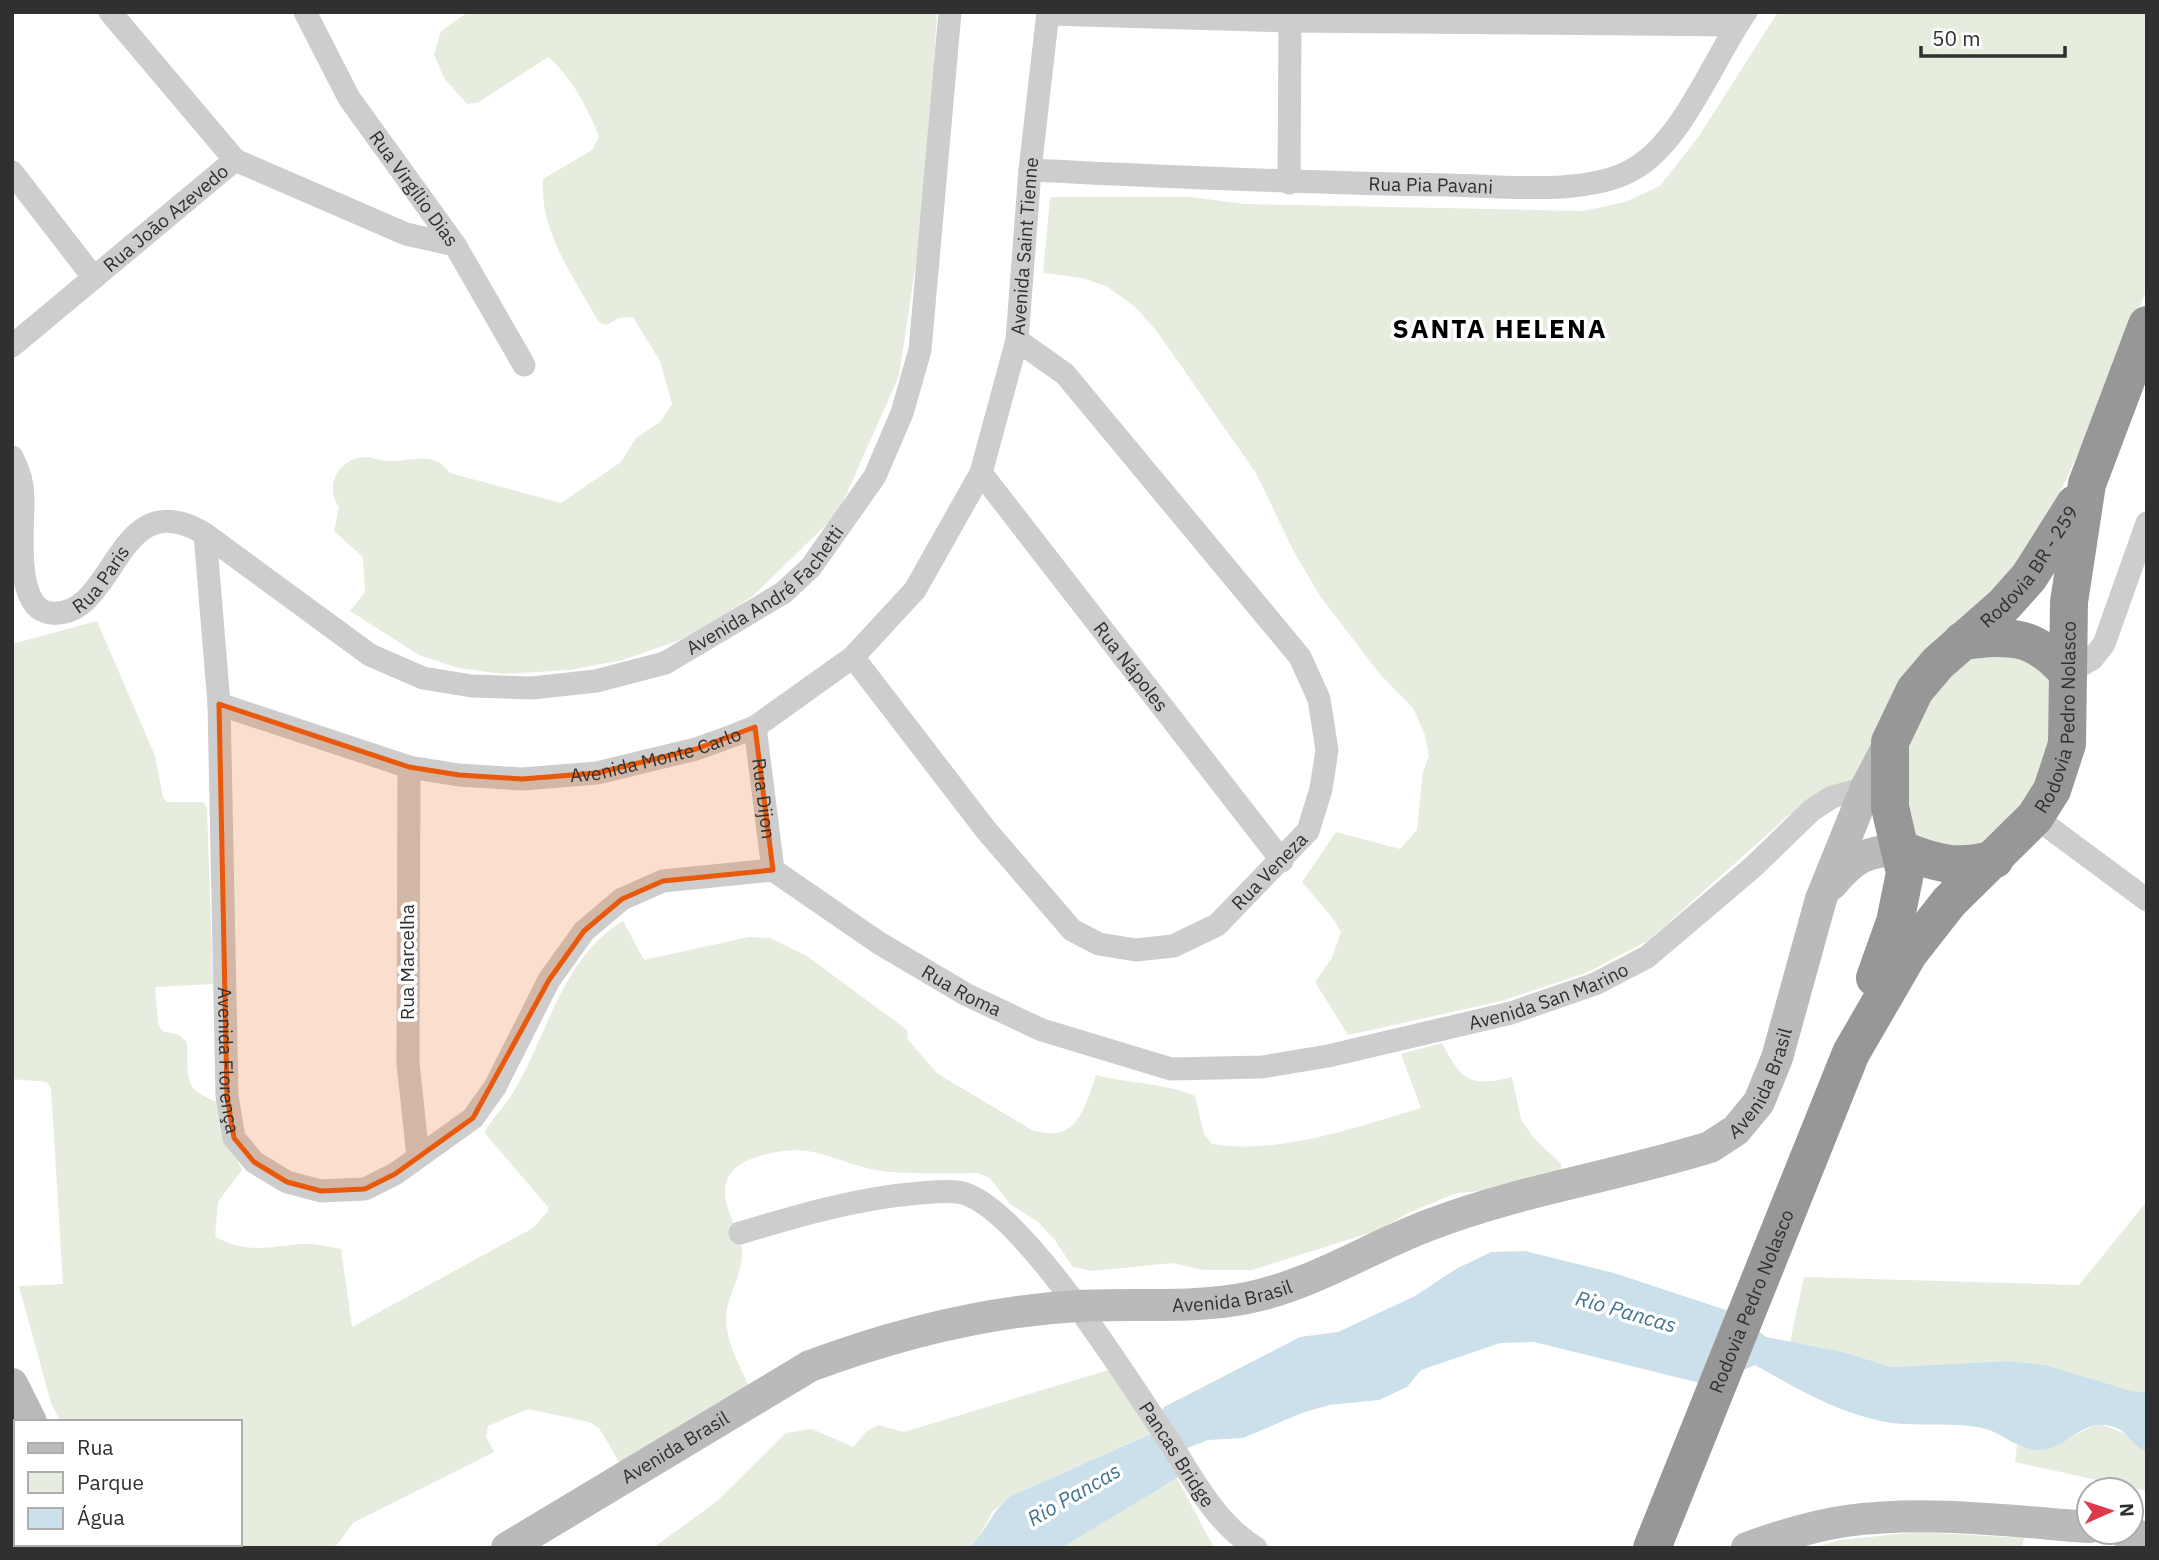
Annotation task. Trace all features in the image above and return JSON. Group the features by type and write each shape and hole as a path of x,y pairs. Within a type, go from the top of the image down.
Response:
{"highway":[{"name":"Rodovia Pedro Nolasco","path":"1851,1054 1909,953 1949,902 2035,817 2052,790 2067,744 2069,602 2087,484 2147,325"},
{"name":"Rodovia BR - 259","path":"1962,641 2004,605 2028,577 2087,484"},
{"path":"1962,641 1996,637 2019,639 2038,645 2068,673"},
{"name":"Rodovia Pedro Nolasco","path":"1658,1544 1684,1463 1851,1054 1863,1011 1895,922 1905,873 1902,850 1889,807 1890,742 1915,690 1962,641"},
{"path":"1902,850 1931,861 1967,866 1995,859"}],"main road":[{"name":"Avenida Brasil","path":"508,1548 810,1366 858,1348 1002,1313 1078,1306 1199,1304 1246,1298 1285,1288 1428,1226 1489,1204 1710,1147 1736,1130 1759,1102 1777,1058 1821,898 1866,788 1890,742"},
{"name":"Avenida Brasil","path":"1821,898 1849,863 1862,855 1879,850 1902,850"},
{"path":"12,1384 30,1420"},
{"path":"1747,1548 1800,1530 1848,1521 1921,1517 2075,1526"}],"street":[{"path":"110,12 235,160"},
{"name":"Rua Virgílio Dias","path":"305,12 349,98 454,245 524,365"},
{"name":"Avenida André Fachetti","path":"205,534 370,654 423,678 472,686 532,688 596,681 666,663 783,593 811,567 875,476 902,414 920,351 950,12"},
{"path":"1048,13 1290,21 1742,18"},
{"name":"Avenida Saint Tienne","path":"981,473 1017,340 1030,170 1048,13"},
{"name":"Rua Pia Pavani","path":"1030,170 1289,183 1533,186 1599,183 1632,170 1664,142 1742,18"},
{"path":"1289,183 1290,21"},
{"name":"Rua João Azevedo","path":"12,346 235,160 406,234 454,245"},
{"path":"12,172 93,278"},
{"name":"Rua Veneza","path":"853,657 1012,860 1072,930 1099,944 1136,950 1173,946 1217,925 1282,861 1308,831 1321,789 1327,750 1319,699 1300,657 1065,374 1017,340"},
{"name":"Rua Paris","path":"16,466 25,584 30,599 44,612 54,614 75,608 90,594 128,541 159,522 187,522 205,534"},
{"name":"Avenida Monte Carlo","path":"219,704 409,767 459,775 522,779 597,773 696,749 755,727 853,657 915,590 981,473"},
{"name":"Rua Nápoles","path":"981,473 1282,861"},
{"path":"2068,673 2092,659 2104,645 2147,523"},
{"name":"Avenida Florença","path":"205,534 219,704 227,1096 234,1138 254,1162 288,1182 321,1191 365,1189 395,1174 473,1118 495,1087 549,980 584,931 622,899 663,881 773,870"},
{"name":"Rua Dijon","path":"755,727 773,870"},
{"name":"Rua Marcelha","path":"409,767 408,1051 418,1157"},
{"name":"Avenida San Marino","path":"1171,1069 1262,1067 1328,1056 1511,1013 1595,984 1656,949 1753,867 1812,810 1832,797 1866,788"},
{"path":"2035,817 2147,900"},
{"name":"Rua Roma","path":"773,870 879,943 967,995 1042,1030 1171,1069"},
{"name":"Pancas Bridge","path":"740,1233 823,1208 884,1196 961,1193 985,1203 1031,1250 1078,1306 1217,1516 1256,1548"}],"highlighted area":[{"path":"219,704 409,767 459,775 522,779 597,773 696,749 755,727 773,870 663,881 622,899 584,931 549,980 473,1118 395,1174 365,1189 321,1191 287,1182 254,1162 234,1138 227,1096"}],"green space":[{"path":"468,12 937,12 927,189 899,376 838,513 753,596 691,636 623,660 569,670 504,674 458,668 419,655 350,611 365,592 363,557 334,531 339,507 333,490 337,474 349,462 367,457 383,461 420,458 432,460 440,463 450,473 561,503 621,462 636,438 660,422 672,404 660,361 633,317 619,318 606,325 598,321 552,235 543,198 543,179 592,150 599,137 585,105 564,73 548,57 479,102 467,104 444,78 434,54 441,31"},
{"path":"1778,12 2147,12 2147,289 2082,445 2024,569 1871,778 1834,788 1789,815 1649,940 1586,973 1501,1001 1348,1035 1315,982 1332,958 1341,932 1332,917 1302,882 1336,832 1400,849 1417,830 1423,772 1429,756 1425,735 1413,708 1379,673 1320,596 1294,552 1256,473 1156,330 1135,307 1108,287 1083,278 1043,273 1050,197 1191,197 1244,204 1583,211 1625,202 1660,186 1699,136"},
{"path":"97,621 155,756 163,797 167,802 204,802 207,809 213,984 155,987 158,1023 162,1031 179,1035 187,1042 190,1081 193,1087 207,1098 220,1103 229,1142 242,1170 218,1202 215,1237 249,1247 307,1244 341,1249 352,1327 533,1228 548,1211 548,1207 484,1132 516,1088 571,975 585,954 602,936 623,921 644,960 749,937 770,938 807,956 907,1030 908,1040 938,1074 1032,1130 1047,1133 1069,1128 1082,1111 1096,1075 1173,1089 1195,1096 1204,1134 1212,1144 1264,1146 1318,1137 1421,1108 1401,1054 1442,1043 1455,1065 1468,1078 1486,1082 1512,1077 1521,1119 1533,1137 1561,1164 1561,1170 1536,1186 1457,1193 1410,1212 1379,1230 1252,1270 1204,1270 1172,1263 1092,1271 1073,1267 1054,1239 1038,1222 1010,1204 990,1178 977,1173 891,1172 796,1150 757,1157 733,1170 725,1188 727,1206 742,1250 740,1270 727,1313 728,1336 752,1392 621,1465 599,1428 589,1422 528,1409 488,1426 486,1437 494,1452 353,1523 337,1545 331,1548 132,1548 131,1546 242,1546 242,1420 60,1420 51,1403 19,1286 63,1284 51,1089 47,1082 12,1079 12,644"},
{"path":"1975,644 2020,644 2049,679 2055,729 2038,783 2013,827 1963,853 1928,856 1904,829 1908,729"},
{"path":"2147,1201 2147,1392 2132,1391 2044,1365 2007,1361 1891,1367 1843,1352 1790,1342 1804,1277 2079,1285"},
{"path":"1112,1369 1151,1433 1011,1496 992,1512 977,1541 968,1548 653,1548 716,1502 786,1433 812,1429 853,1447 867,1431 878,1425 904,1432"},
{"path":"2100,1424 2126,1434 2147,1452 2147,1491 2145,1476 2079,1476 2015,1462 2017,1445 2034,1450 2045,1449"},
{"path":"1177,1478 1214,1548 1061,1548 1071,1540"},
{"path":"1917,1532 2024,1538 2022,1548 1814,1548 1840,1540"}],"water":[{"name":"Rio Pancas","path":"1525,1251 1614,1273 1738,1314 1766,1337 1843,1352 1891,1367 2007,1361 2045,1365 2132,1391 2147,1392 2147,1452 2119,1429 2103,1425 2084,1429 2051,1448 2033,1450 1982,1428 1881,1421 1832,1405 1755,1365 1708,1385 1534,1342 1500,1343 1421,1370 1407,1387 1379,1400 1329,1405 1302,1413 1243,1438 1208,1440 1188,1448 1177,1478 1061,1548 968,1548 1011,1496 1150,1434 1164,1407 1300,1337 1338,1332 1415,1296 1456,1269 1491,1252"}],"district":[{"name":"SANTA HELENA","path":"1500,329"}]}
